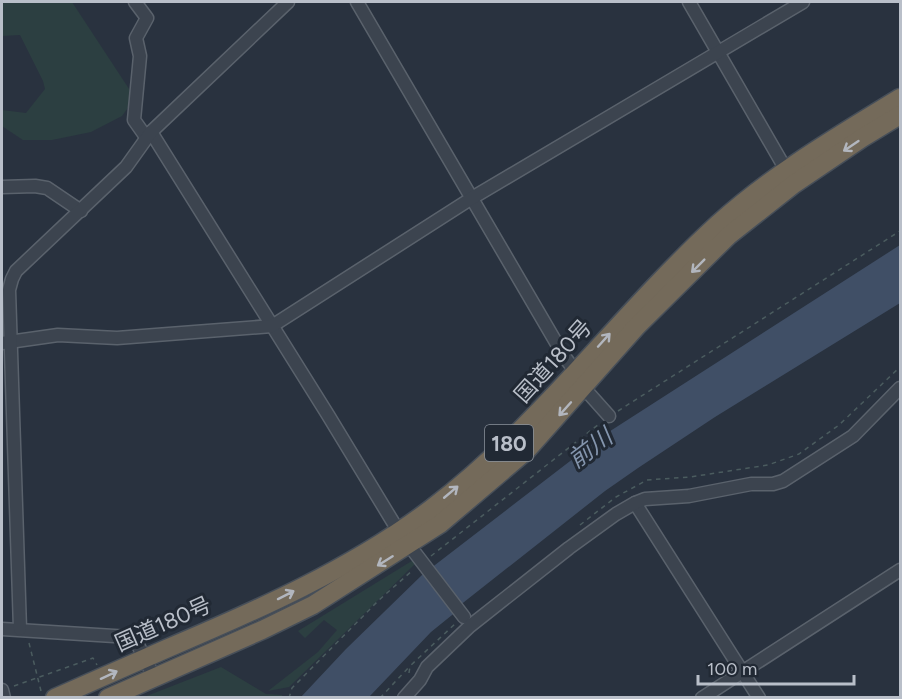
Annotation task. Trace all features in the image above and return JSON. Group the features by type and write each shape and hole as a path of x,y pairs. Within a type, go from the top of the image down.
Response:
{"highway":[{"name":"国道180号","path":"108,698 313,605 403,539 433,508 580,380 629,312 720,223 790,177 900,98"},
{"name":"国道180号","path":"790,177 900,115"},
{"name":"国道180号","path":"48,694 145,658 254,611 352,561 403,539"}],"street":[{"path":"135,2 147,18 136,38 140,56 134,120 148,134 272,326 403,539 463,615"},
{"path":"24,630 6,342 9,290 12,279 16,271 126,167 148,134 288,2"},
{"path":"357,2 564,356 609,416"},
{"path":"689,2 790,177"},
{"path":"6,342 58,335 117,338 272,326 472,198 803,2"},
{"path":"2,187 47,188 81,211"},
{"path":"406,697 427,667 470,626 569,548 635,502 783,481 852,436 900,388"},
{"path":"635,502 759,698"},
{"path":"702,698 900,570"},
{"path":"2,629 130,637 135,639 154,677"},
{"path":"2,690 4,698"}],"path":[{"path":"289,698 292,688 379,600 609,416 900,231"},
{"path":"24,630 36,678 48,694"},
{"path":"2,690 93,658 98,667"},
{"path":"380,698 410,666"}],"shaded area":[{"path":"2,2 72,2 135,98 122,116 91,132 52,140 23,140 2,126 2,110 26,113 45,89 20,35 2,36"},
{"path":"415,559 415,564 289,687 268,691 318,652 337,630 324,620 305,638 298,631"},
{"path":"221,667 266,694 282,695 282,697 144,697"}],"water":[{"name":"前川","path":"900,245 900,303 715,417 605,491 459,606 457,611 431,632 369,697 300,698 346,649 422,575 604,435"}]}
